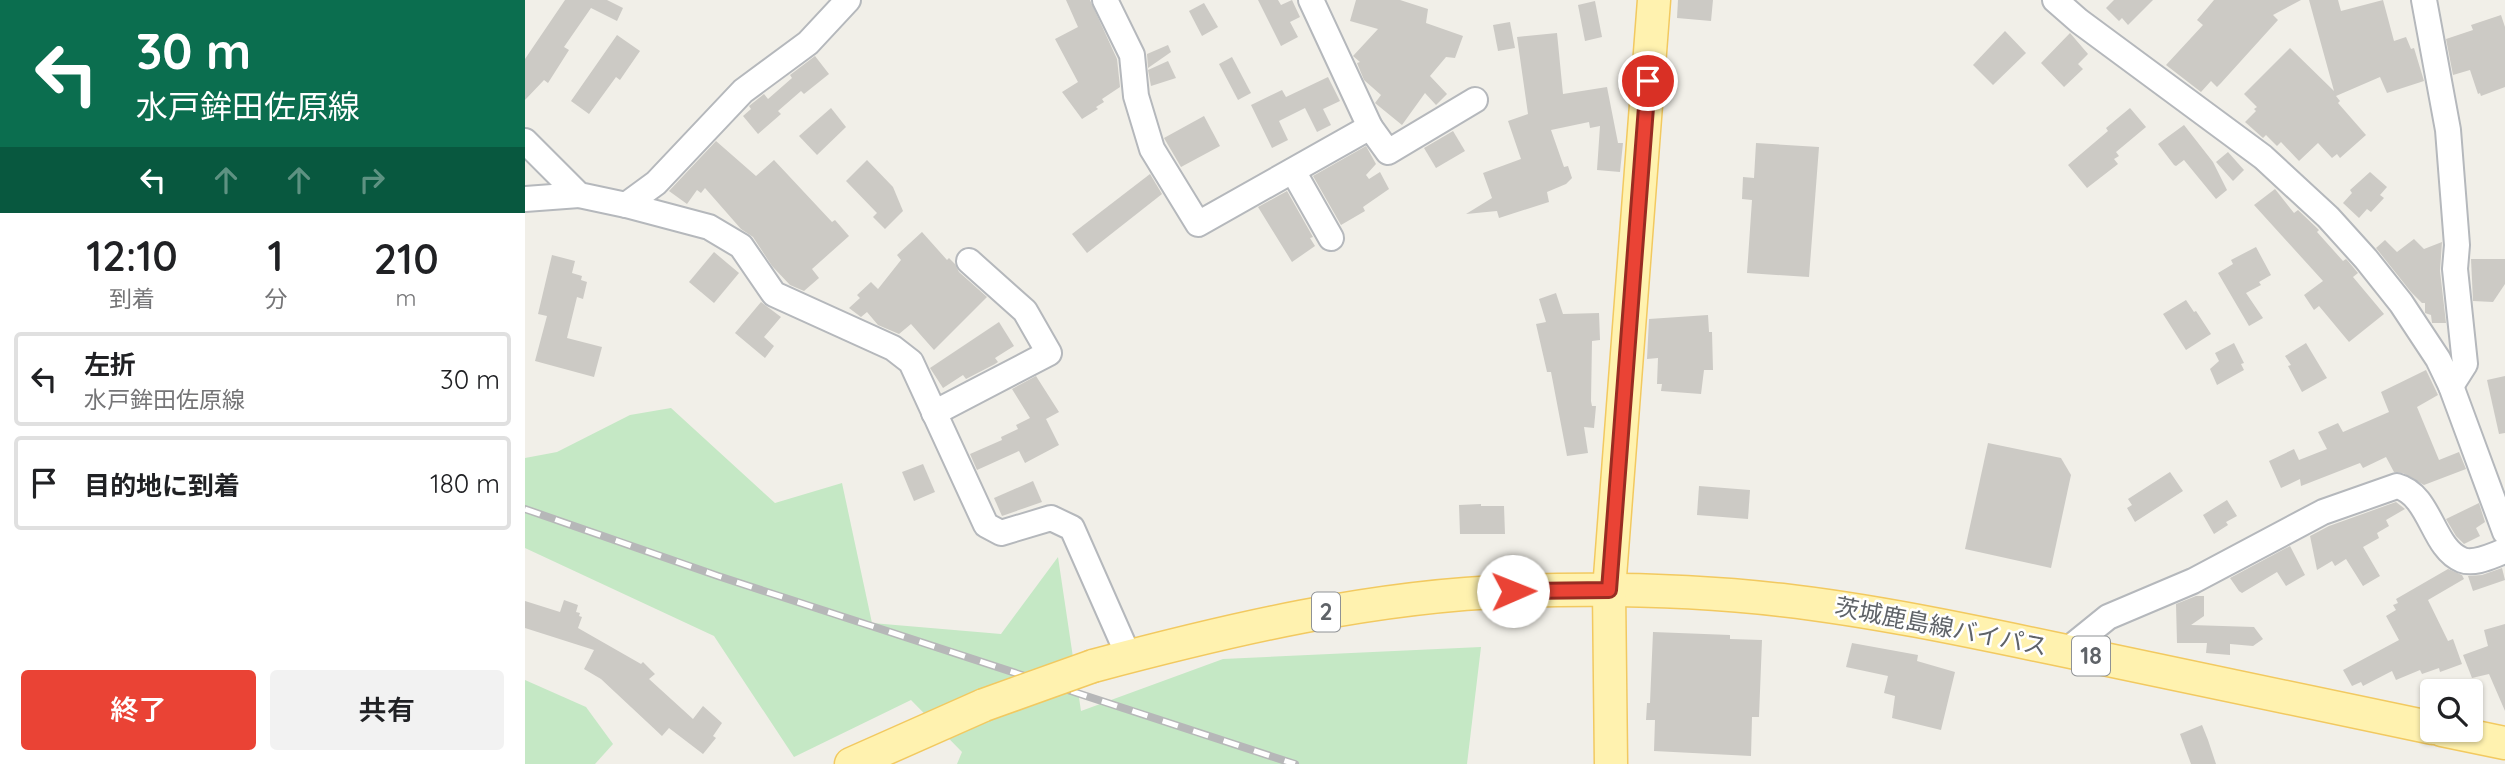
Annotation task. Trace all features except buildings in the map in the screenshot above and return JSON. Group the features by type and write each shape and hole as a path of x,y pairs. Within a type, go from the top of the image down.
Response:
{"main road":[{"path":"1611,764 1609,590 1654,0"},
{"name":"2","path":"851,764 984,705 1093,666 1230,630 1307,615 1424,599 1513,591 1609,590"},
{"name":"茨城鹿島線バイパス","path":"1609,590 1794,601 1964,629 2420,725"},
{"path":"2483,738 2505,743"}],"street":[{"path":"625,205 656,183 743,91 808,43 848,0"},
{"path":"1105,0 1132,55 1136,96 1152,149 1198,224 1370,127"},
{"path":"1311,0 1370,127 1388,152 1475,100"},
{"path":"2056,0 2079,21 2263,157 2294,183 2328,217 2402,303 2438,359 2451,386 2505,532"},
{"path":"2424,0 2448,130 2458,245 2455,269 2465,364 2451,386"},
{"path":"525,141 579,195"},
{"path":"1293,170 1331,238"},
{"path":"525,199 579,195 709,227 741,246 774,294 893,348 911,362 986,525 1001,533 1051,518 1072,528 1129,657"},
{"path":"935,413 1049,353 1025,311 969,261"},
{"path":"2066,651 2108,617 2193,582 2323,512 2397,486 2414,495 2449,550 2463,560 2480,560 2505,551"}],"green space":[{"path":"671,408 775,503 842,483 872,623 1001,634 1058,557 1081,711 1223,659 1481,647 1467,764 957,764 962,752 911,700 794,757 714,636 525,548 525,458 557,452 630,415"},
{"path":"525,680 586,707 613,744 595,764 525,764"}],"railway":[{"path":"525,509 718,576 1295,764"}],"route":[{"path":"1513,591 1609,590 1648,81"}]}
